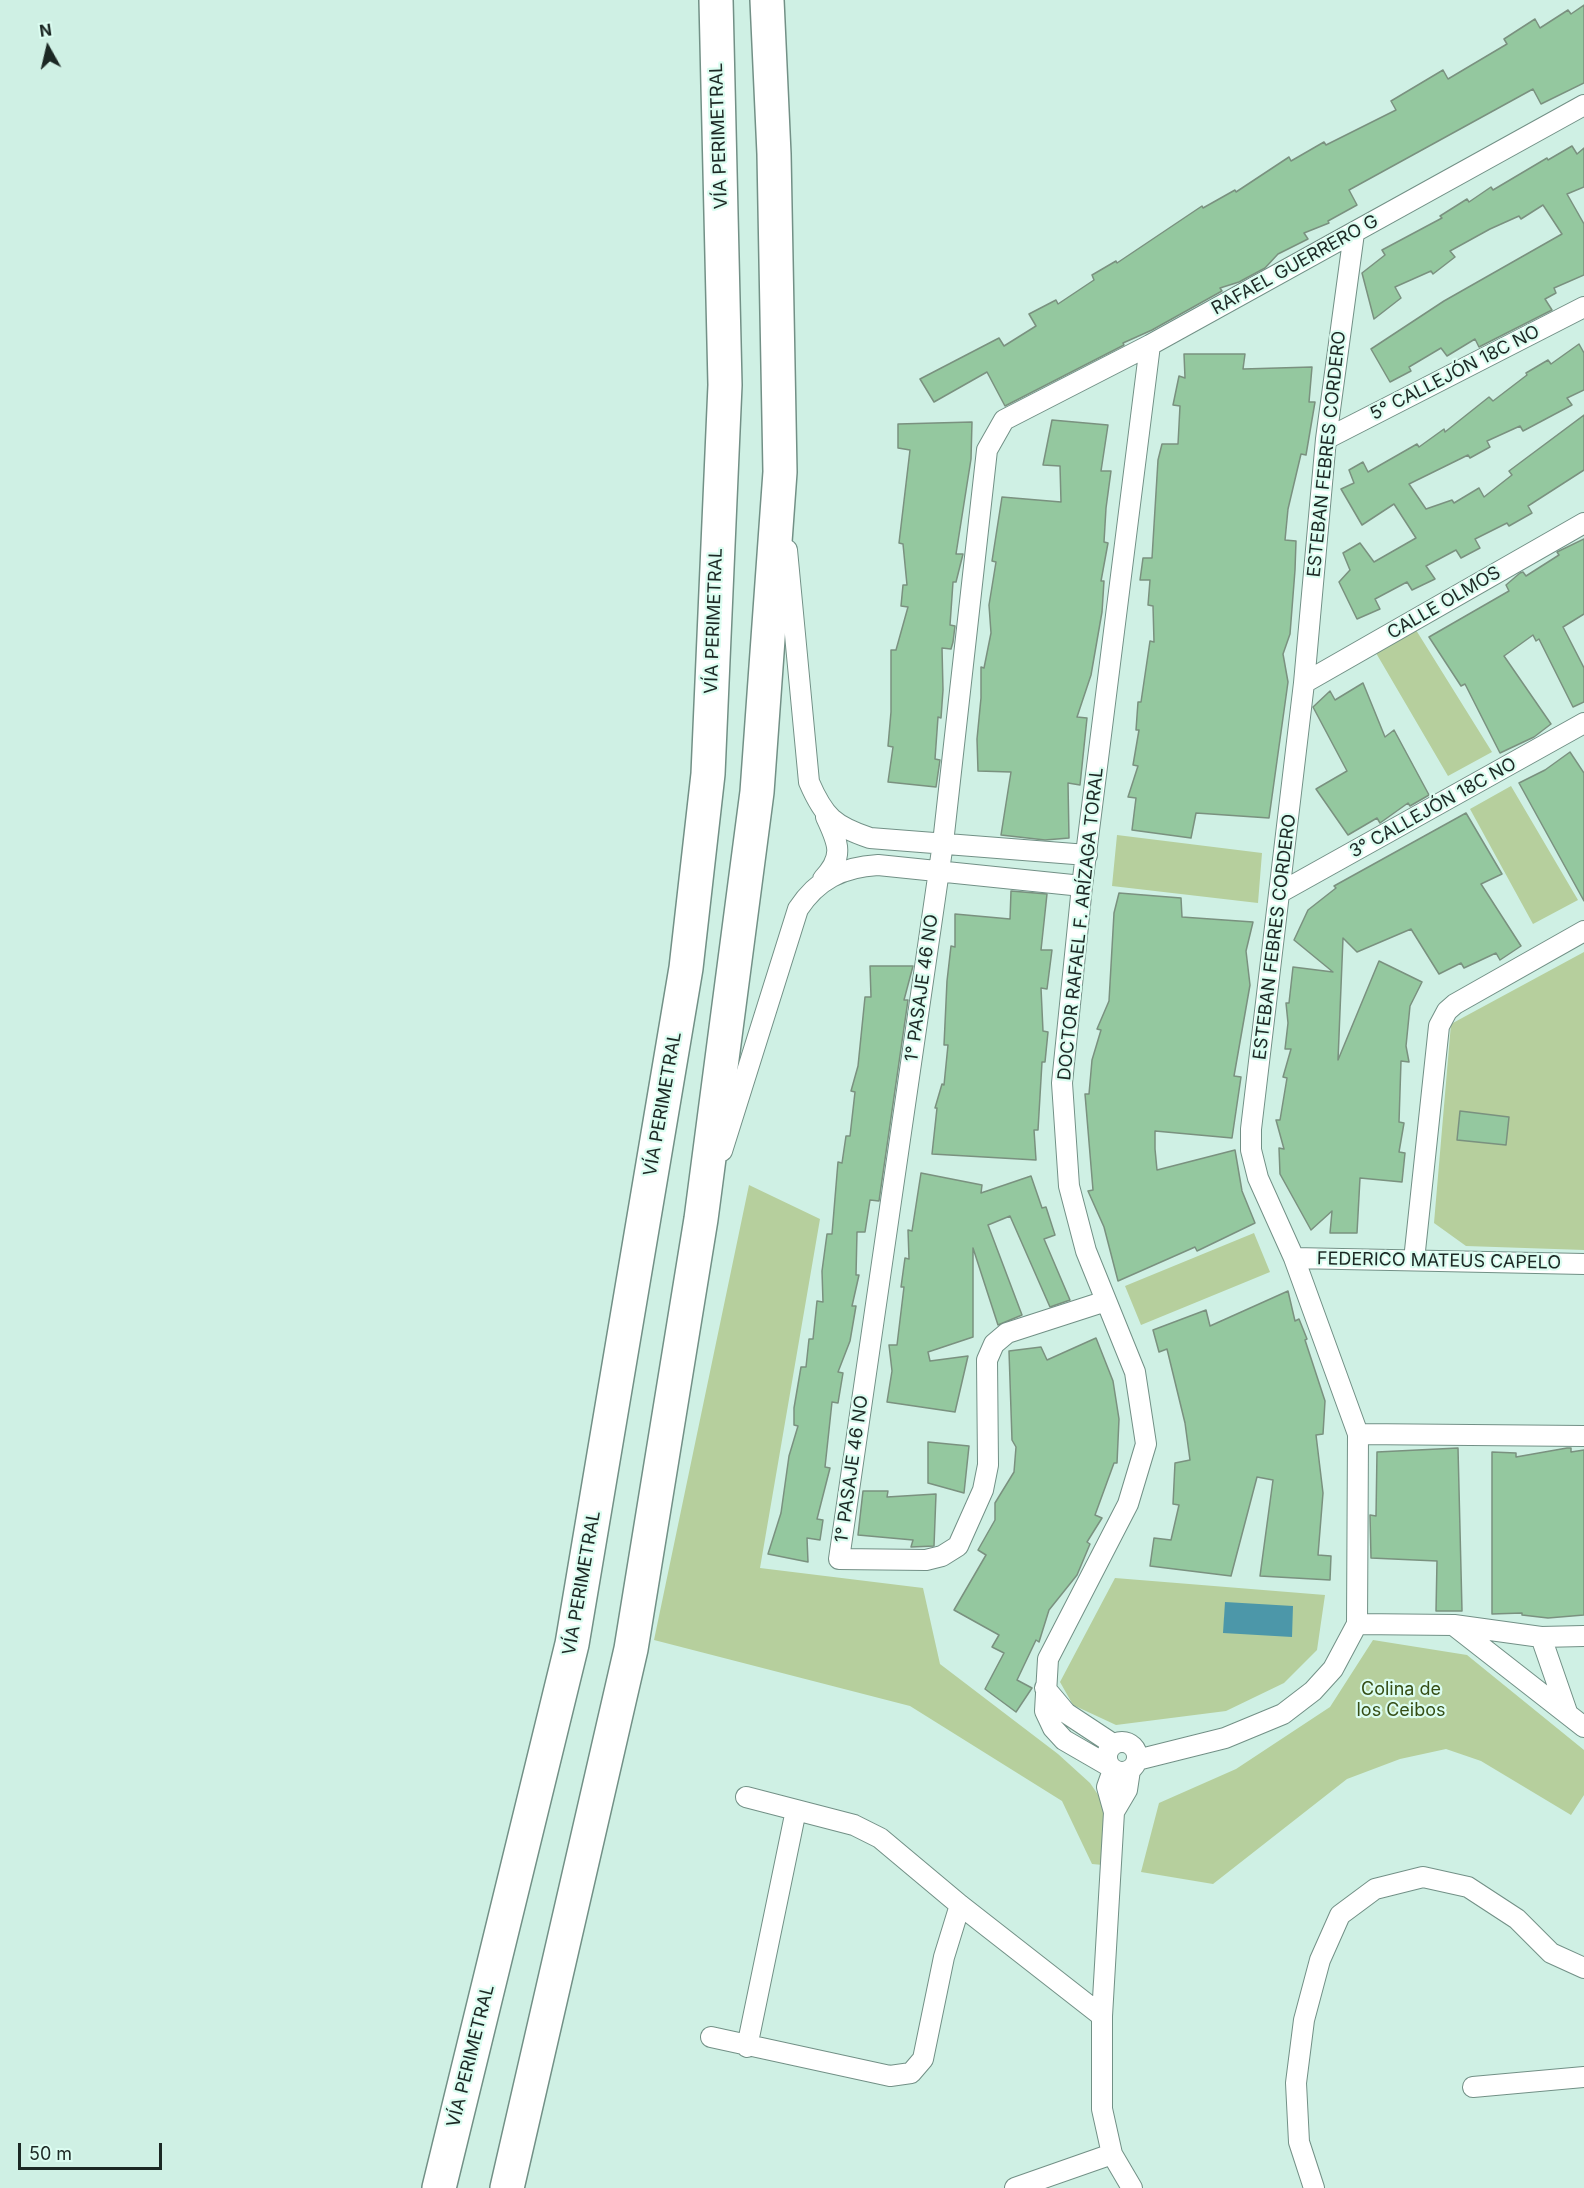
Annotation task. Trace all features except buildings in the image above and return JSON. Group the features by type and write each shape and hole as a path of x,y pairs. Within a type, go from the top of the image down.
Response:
{"highway":[{"name":"VÍA PERIMETRAL","path":"439,2188 572,1644 686,968 708,774 725,385 716,0"},
{"path":"507,2188 631,1649 701,1219 757,792 780,472 774,153 767,0"}],"street":[{"name":"RAFAEL GUERRERO G","path":"1004,420 1150,345 1584,105"},
{"name":"ESTEBAN FEBRES CORDERO","path":"1354,232 1326,439 1304,683 1281,892 1251,1129 1251,1150 1258,1178 1294,1258 1358,1434 1357,1624"},
{"name":"5° CALLEJÓN 18C NO","path":"1326,439 1584,307"},
{"name":"DOCTOR RAFAEL F. ARÍZAGA TORAL","path":"1122,1767 1064,1740 1053,1728 1045,1711 1045,1688 1048,1659 1128,1504 1146,1444 1135,1372 1086,1251 1069,1186 1062,1083 1082,886 1150,345"},
{"name":"1° PASAJE 46 NO","path":"1004,420 987,450 943,843 839,1559 926,1560 942,1556 958,1546 982,1490 988,1465 987,1360 994,1344 1007,1333 1106,1301"},
{"path":"701,1219 798,909 838,860 838,851 809,782 780,472"},
{"name":"CALLE OLMOS","path":"1304,683 1584,523"},
{"name":"3° CALLEJÓN 18C NO","path":"1281,892 1584,723"},
{"path":"819,803 827,816 840,828 870,837 1087,855"},
{"path":"817,885 847,869 869,866 1082,886"},
{"path":"1414,1260 1439,1026 1442,1018 1455,1004 1584,931"},
{"name":"FEDERICO MATEUS CAPELO","path":"1294,1258 1584,1264"},
{"path":"1358,1434 1584,1436"},
{"path":"1122,1767 1224,1738 1282,1714 1313,1691 1333,1669 1357,1624 1454,1626 1541,1637 1584,1636"},
{"path":"1454,1626 1584,1727"},
{"path":"1541,1637 1567,1712"},
{"path":"1045,1688 1066,1713 1113,1744"},
{"path":"1122,1767 1135,1749 1131,1745 1119,1742 1113,1744 1106,1754 1122,1767 1127,1790 1114,1812 1102,2016 1102,2109 1112,2154 1132,2188"},
{"path":"746,1797 854,1825 880,1838 960,1905 1102,2016"},
{"path":"747,2047 796,1810"},
{"path":"1314,2188 1299,2142 1296,2083 1304,2020 1320,1960 1340,1915 1376,1889 1423,1877 1468,1887 1517,1919 1551,1953 1584,1968"},
{"path":"711,2037 747,2047 890,2076 911,2073 923,2059 944,1957 960,1905"},
{"path":"1473,2087 1584,2077"},
{"path":"1015,2188 1112,2154"}],"green space":[{"path":"1416,630 1492,752 1448,776 1376,653"},
{"path":"1511,786 1578,900 1533,924 1470,809"},
{"path":"1117,835 1262,853 1258,903 1112,886"},
{"path":"1584,952 1584,1250 1466,1246 1434,1223 1451,1024"},
{"path":"749,1185 820,1219 760,1568 923,1588 940,1664 1058,1754 1090,1783 1101,1799 1104,1818 1103,1865 1092,1864 1062,1801 910,1706 654,1640"},
{"path":"1254,1233 1270,1272 1141,1325 1125,1286"},
{"path":"1115,1578 1325,1595 1317,1650 1284,1683 1226,1711 1116,1725 1073,1705 1060,1682"},
{"name":"Colina de los Ceibos","path":"1373,1640 1467,1655 1584,1750 1584,1795 1571,1815 1481,1761 1446,1749 1400,1759 1347,1779 1213,1884 1141,1872 1159,1803 1236,1769 1330,1707"}],"water":[{"path":"1225,1602 1293,1606 1292,1637 1223,1633"}]}
